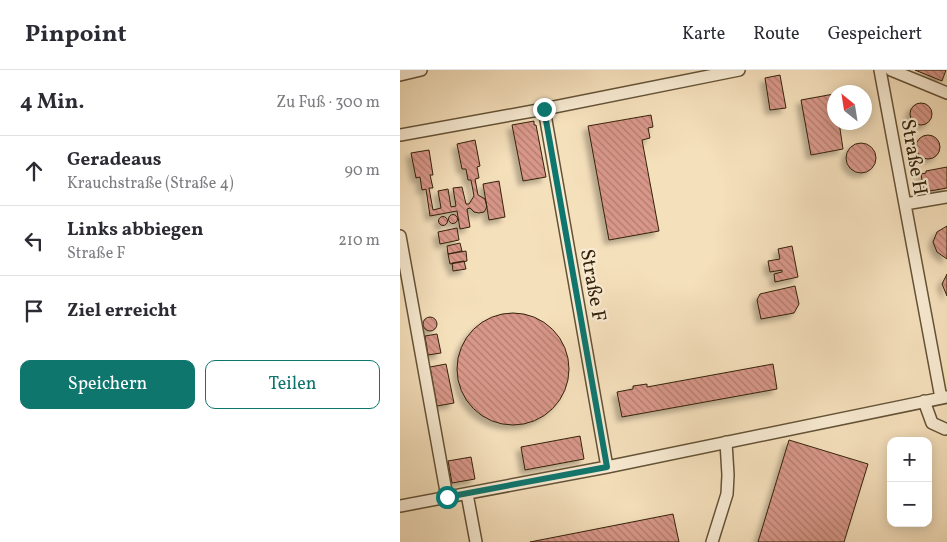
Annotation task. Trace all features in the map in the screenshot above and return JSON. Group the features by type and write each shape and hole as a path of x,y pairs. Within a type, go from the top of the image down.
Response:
{"street":[{"path":"400,74 421,70"},
{"path":"400,135 544,109 739,70"},
{"name":"Straße H","path":"880,70 944,397"},
{"path":"891,70 947,93"},
{"name":"Straße F","path":"544,109 607,467"},
{"path":"905,204 947,197"},
{"path":"400,236 447,497"},
{"path":"400,506 607,467 944,397"},
{"path":"924,401 932,423 945,429"},
{"path":"712,542 726,494 728,474 726,442"},
{"path":"467,494 476,542"}],"building":[{"path":"915,70 946,70 942,81"},
{"path":"780,75 786,108 770,110 765,78"},
{"path":"827,95 827,130 840,130 843,149 811,155 801,100"},
{"path":"921,103 929,106 932,114 929,122 921,125 913,122 910,114 913,106"},
{"path":"651,115 653,127 648,128 650,138 642,140 659,231 609,240 588,126"},
{"path":"534,121 546,177 523,181 512,125"},
{"path":"928,135 936,139 940,147 936,155 928,159 920,155 916,147 920,139"},
{"path":"475,140 480,166 477,167 479,178 475,179 478,195 485,199 487,207 484,212 479,213 474,212 470,208 467,209 470,227 460,229 457,211 430,216 426,189 422,190 420,177 416,178 411,153 429,150 433,175 430,175 433,188 429,188 433,210 441,208 438,191 448,189 451,207 456,206 453,188 462,187 466,204 469,204 474,196 471,180 468,180 466,169 462,169 457,144"},
{"path":"861,143 867,144 875,152 875,164 867,172 861,173 855,172 847,164 846,158 847,152 855,144"},
{"path":"947,167 947,188 924,192 921,174 926,173 926,171"},
{"path":"499,181 505,217 489,220 483,184"},
{"path":"453,215 457,219 453,223 449,219"},
{"path":"443,217 447,221 443,225 439,221"},
{"path":"947,226 947,259 937,252 933,242 937,232"},
{"path":"457,228 459,240 440,244 438,232"},
{"path":"460,243 462,251 448,254 447,246"},
{"path":"792,246 798,277 775,282 774,274 782,272 782,270 770,272 768,261 780,259 778,249"},
{"path":"466,251 467,261 450,264 448,254"},
{"path":"464,261 466,269 453,271 452,263"},
{"path":"947,274 947,296 942,284"},
{"path":"795,286 799,304 794,313 761,319 757,300 760,294"},
{"path":"513,313 524,314 534,318 552,330 564,348 568,358 568,380 564,390 552,408 534,420 524,424 513,425 502,424 492,420 474,408 462,390 458,380 457,369 458,358 462,348 474,330 492,318 502,314"},
{"path":"430,317 435,319 437,324 435,329 430,331 425,329 423,324 425,319"},
{"path":"437,334 441,353 428,355 425,336"},
{"path":"446,364 454,403 437,406 430,367"},
{"path":"773,364 777,389 622,417 617,392 633,389 633,386 647,384 647,387"},
{"path":"580,436 584,459 525,470 521,447"},
{"path":"789,440 868,464 844,542 758,542"},
{"path":"471,457 475,479 452,483 448,461"},
{"path":"673,514 679,542 530,542"}],"route":[{"path":"447,497 607,467 544,109"}]}
